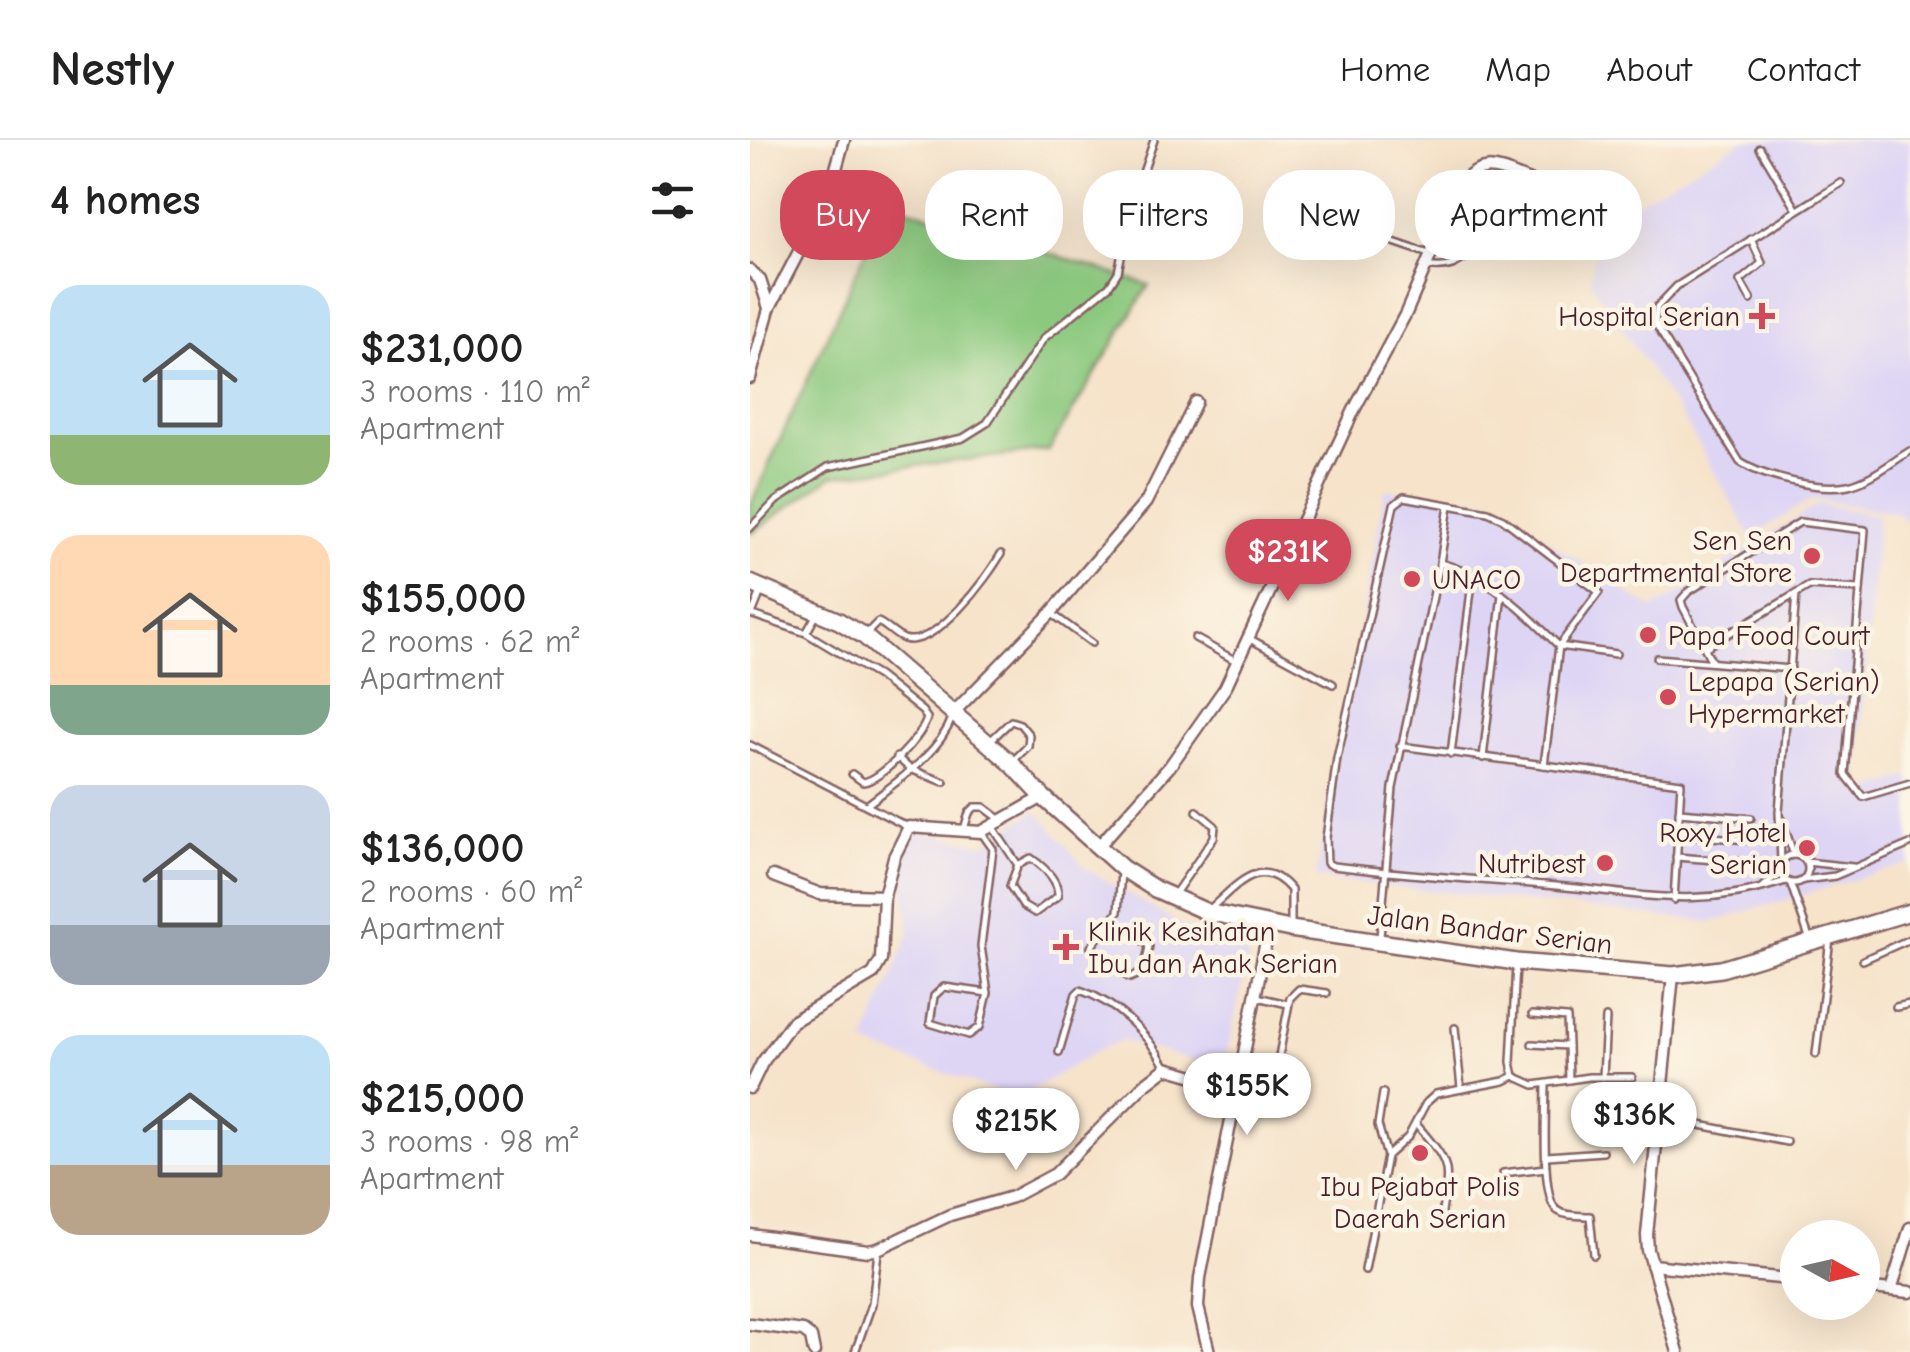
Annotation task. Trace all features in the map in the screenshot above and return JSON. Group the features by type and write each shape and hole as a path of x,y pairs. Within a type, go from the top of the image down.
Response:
{"main road":[{"name":"Jalan Bandar Serian","path":"756,586 864,636 988,742 1097,848 1173,898 1207,912 1269,926 1516,962 1673,975 1721,969 1910,912"}],"street":[{"path":"750,378 769,308 829,194 844,140"},
{"path":"1472,170 1498,170"},
{"path":"1097,848 1170,766 1226,688 1354,410 1406,313 1426,260"},
{"path":"750,270 760,280 769,308"},
{"path":"954,712 1051,613 1146,502 1196,402"},
{"path":"750,1088 762,1062 792,1022 874,974 882,960 884,896 894,857 909,827 964,832 992,826 1042,797"},
{"path":"774,876 820,894 884,896"},
{"path":"1210,1352 1198,1307 1200,1278 1269,926"},
{"path":"1673,975 1647,1235 1678,1352"},
{"path":"750,1235 820,1246 878,1249 950,1215 1012,1197 1055,1174 1166,1068 1236,1088"},
{"path":"1890,1290 1909,1235"},
{"path":"1652,1264 1780,1278"},
{"path":"1880,1289 1910,1292"},
{"path":"750,1324 803,1331 812,1337 816,1351"}],"lane":[{"path":"750,528 776,502 828,467 963,438 986,424 1044,338 1110,286 1118,272 1131,208 1154,140"},
{"path":"1760,148 1797,210"},
{"path":"1841,183 1677,286 1657,307 1655,322 1740,462 1756,472 1836,486 1867,478 1910,451"},
{"path":"1751,239 1762,264 1740,281 1751,300"},
{"path":"1424,265 1440,269 1462,260"},
{"path":"1544,765 1560,646 1599,592 1503,518 1404,497 1394,504 1336,758 1326,838 1327,863 1674,900 1714,898 1835,876 1910,844"},
{"path":"1380,942 1400,746 1449,506"},
{"path":"1712,662 1681,600 1688,592 1800,522 1865,530 1845,774 1863,798 1910,784"},
{"path":"864,636 878,622 905,639 920,638 934,630 968,600 1001,554"},
{"path":"1440,564 1473,574 1502,594 1560,646 1616,654"},
{"path":"1451,754 1473,574"},
{"path":"756,586 751,614 806,633 878,676 927,718 920,732 869,782 852,774"},
{"path":"1706,647 1809,586 1860,589"},
{"path":"1482,758 1502,594"},
{"path":"1761,889 1780,872 1782,862 1779,812 1796,594"},
{"path":"806,633 818,612"},
{"path":"1051,613 1092,643"},
{"path":"1196,638 1238,662"},
{"path":"1250,639 1333,684"},
{"path":"1657,658 1790,669"},
{"path":"878,676 893,660"},
{"path":"868,804 946,732 954,712"},
{"path":"988,742 1010,721 1020,724 1029,735 1028,746 1010,763"},
{"path":"750,746 909,827"},
{"path":"1400,746 1681,783 1674,900"},
{"path":"897,757 910,769 944,782"},
{"path":"964,832 969,813 975,807 984,808 1018,864"},
{"path":"1173,898 1214,837 1215,826 1197,811"},
{"path":"1679,812 1751,818"},
{"path":"1779,812 1794,855 1806,862 1856,867"},
{"path":"988,993 944,987 934,996 930,1023 969,1035 975,1033 988,993 981,946 992,826"},
{"path":"1678,834 1746,840"},
{"path":"1782,862 1794,855"},
{"path":"1676,856 1742,862"},
{"path":"1031,858 1059,888 1058,896 1042,911 1030,912 1012,891 1011,876 1018,864 1031,858"},
{"path":"1802,909 1801,881 1808,872 1806,862"},
{"path":"1111,925 1134,932 1150,946 1147,962 1137,975 1130,978 1095,955 1091,948 1118,912 1122,868"},
{"path":"1207,912 1236,885 1258,872 1276,875 1291,890 1290,929"},
{"path":"1780,872 1802,909 1811,943"},
{"path":"1816,1054 1831,936"},
{"path":"1863,960 1910,940"},
{"path":"1514,1076 1516,962"},
{"path":"1276,1072 1288,1004 1300,989 1326,993"},
{"path":"1058,1052 1080,990 1109,1005 1152,1041 1166,1068"},
{"path":"1254,996 1288,1004"},
{"path":"1896,1007 1910,1004"},
{"path":"1532,1016 1567,1018 1569,1080"},
{"path":"1602,1077 1606,1018"},
{"path":"1455,1028 1461,1088"},
{"path":"1532,1044 1568,1046"},
{"path":"1514,1076 1534,1085 1632,1077"},
{"path":"1387,1156 1417,1125 1431,1097 1504,1082 1514,1076"},
{"path":"1546,1084 1550,1202 1569,1215 1590,1216 1594,1255"},
{"path":"1365,1270 1387,1156 1378,1125 1382,1093"},
{"path":"1659,1117 1788,1142"},
{"path":"1417,1125 1441,1153 1449,1170 1441,1218"},
{"path":"1547,1156 1603,1152"},
{"path":"1504,1173 1546,1168"},
{"path":"858,1351 872,1304 878,1249"}],"shaded area":[{"name":"Hospital Serian","path":"1744,140 1910,140 1910,525 1897,513 1812,499 1751,537 1689,428 1590,281 1594,260 1642,260 1642,198"},
{"path":"1385,490 1487,501 1653,609 1819,504 1878,516 1856,794 1910,776 1910,863 1711,922 1316,878"},
{"name":"Klinik Kesihatan Ibu dan Anak Serian","path":"1036,810 1086,869 1205,939 1249,955 1223,1069 1122,1040 1017,1099 864,1044 910,933 904,889 896,877 906,838 922,832 985,845"}],"green space":[{"path":"905,207 925,214 925,260 1063,258 1149,285 1049,450 832,476 753,532 750,506 862,260 905,260"}],"place":[{"name":"Hospital Serian","path":"1762,316"},
{"name":"Sen Sen Departmental Store","path":"1812,556"},
{"name":"UNACO","path":"1412,579"},
{"name":"Papa Food Court","path":"1648,635"},
{"name":"Lepapa (Serian) Hypermarket","path":"1668,697"},
{"name":"Roxy Hotel Serian","path":"1807,848"},
{"name":"Nutribest","path":"1605,863"},
{"name":"Klinik Kesihatan Ibu dan Anak Serian","path":"1066,947"},
{"name":"Ibu Pejabat Polis Daerah Serian","path":"1420,1153"}]}
